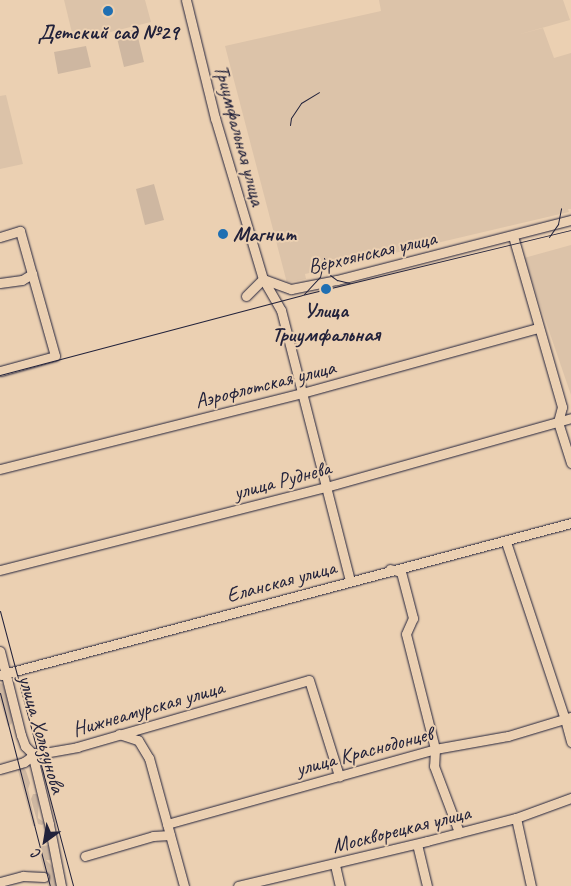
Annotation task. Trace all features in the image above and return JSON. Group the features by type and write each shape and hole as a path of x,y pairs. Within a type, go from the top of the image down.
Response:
{"street":[{"name":"Триумфальная улица","path":"186,0 216,118 263,279 281,310 350,581"},
{"name":"Верхоянская улица","path":"263,279 291,288 337,280 571,220"},
{"path":"0,237 20,231 56,356 0,372"},
{"path":"513,236 562,407 558,422 571,462"},
{"path":"0,283 22,280 32,274"},
{"path":"246,296 263,279"},
{"name":"Аэрофлотская улица","path":"0,469 302,393 538,328"},
{"name":"улица Руднева","path":"0,570 326,487 571,418"},
{"name":"Еланская улица","path":"3,674 390,569 506,542 571,523"},
{"path":"506,542 568,718 571,742"},
{"path":"390,569 401,572 413,618 406,634 435,749 434,766 459,832"},
{"name":"улица Хользунова","path":"0,651 3,674 21,734 32,753 61,886"},
{"name":"Нижнеамурская улица","path":"0,769 28,761 32,753 44,754 77,747 308,680 339,776"},
{"name":"улица Краснодонцев","path":"167,824 435,749 508,736 568,718"},
{"path":"119,734 138,740 149,758 185,886"},
{"name":"Москворецкая улица","path":"238,886 266,884 516,818 571,798"},
{"path":"516,818 531,886"},
{"path":"84,856 154,836 170,835"},
{"path":"417,844 427,886"},
{"path":"335,865 340,886"},
{"path":"0,882 23,876 44,877"}],"shaded area":[{"name":"Детский сад №29","path":"64,0 145,0 151,22 74,41"},
{"path":"379,0 563,0 570,20 517,35 543,28 554,58 571,53 571,209 568,209 569,212 305,274 306,279 287,283 225,46 381,11"},
{"path":"136,29 144,62 124,67 116,34"},
{"path":"86,46 91,67 58,74 54,52"},
{"path":"6,95 23,164 0,169 0,96"},
{"path":"154,184 164,220 145,225 136,189"},
{"path":"571,245 571,395 524,258"},
{"path":"0,683 3,684 10,708 12,723 8,727 0,700"},
{"path":"17,767 23,767 30,783 28,789 36,826 33,826"},
{"path":"33,794 37,794 39,798 38,818 45,823 42,825 38,824 31,799"},
{"path":"49,845 51,860 46,860 52,866 57,886 48,886 38,847"}],"tram line":[{"path":"290,125 291,118 301,103 319,92"},
{"path":"549,237 558,224 561,208"},
{"path":"0,375 302,295 571,230"},
{"path":"324,258 330,275 337,280 350,283"},
{"path":"304,294 320,277 324,260"},
{"path":"0,611 73,886"},
{"path":"0,693 50,886"}],"place":[{"name":"Детский сад №29","path":"108,11"},
{"name":"Магнит","path":"223,234"},
{"name":"Улица Триумфальная","path":"326,289"}]}
